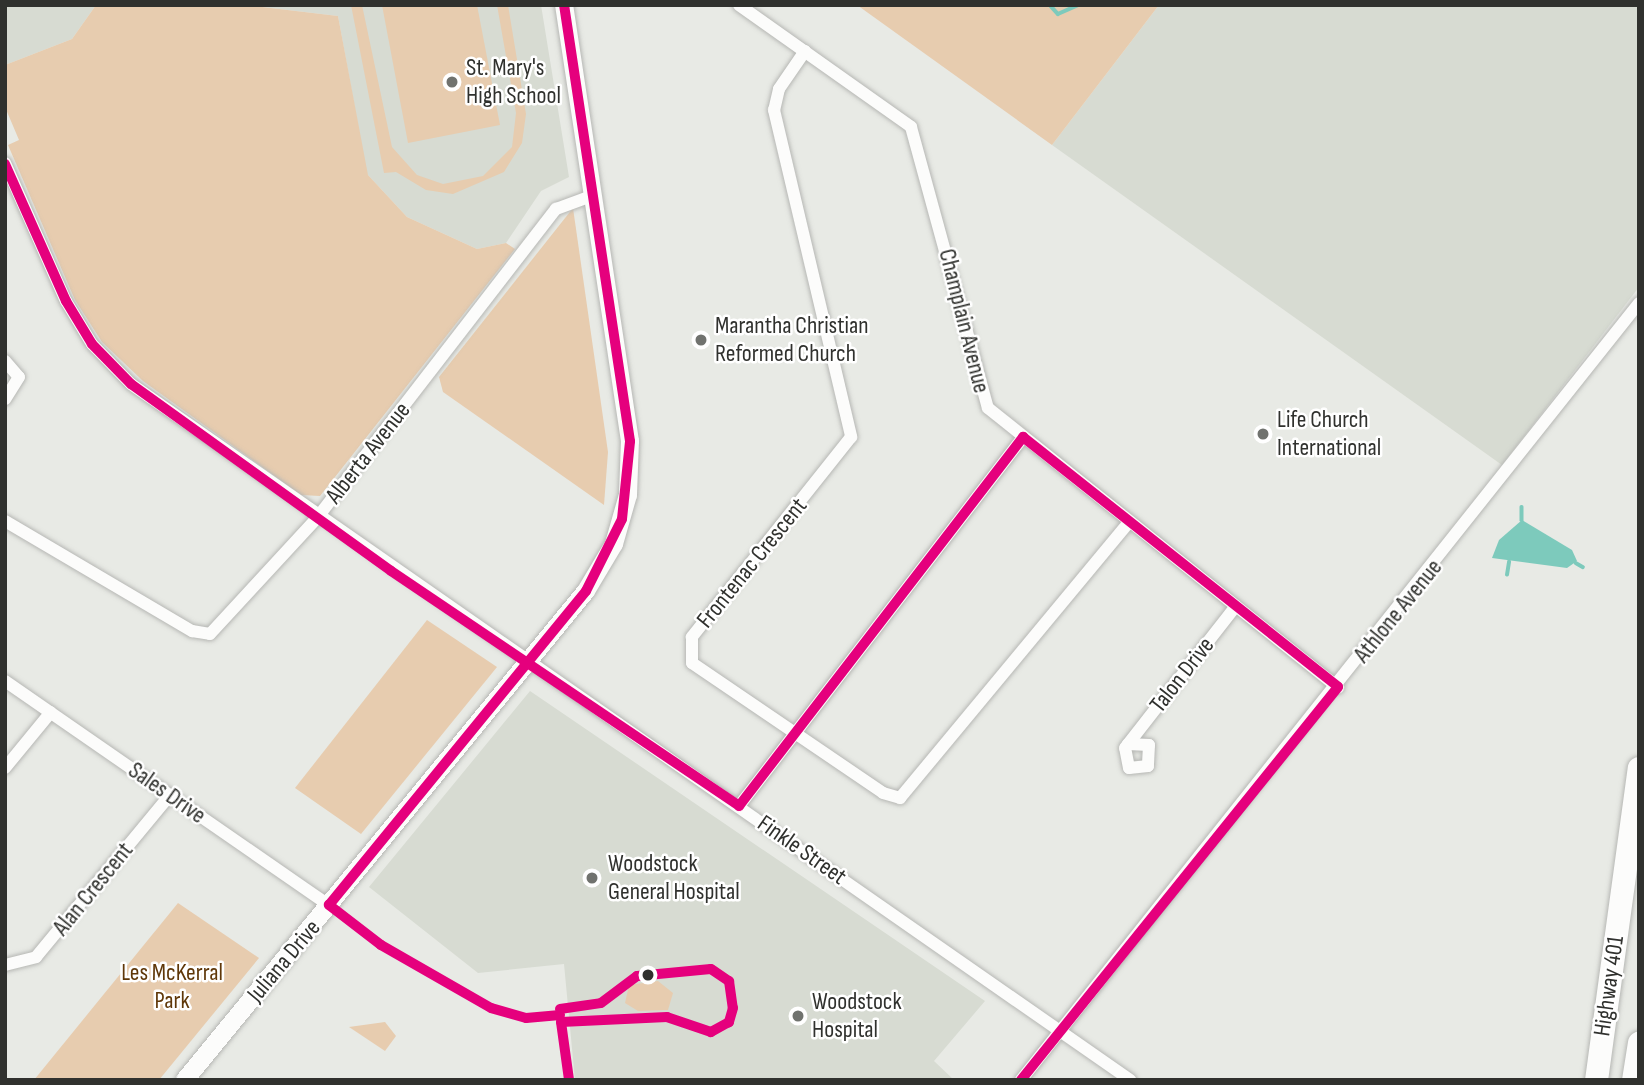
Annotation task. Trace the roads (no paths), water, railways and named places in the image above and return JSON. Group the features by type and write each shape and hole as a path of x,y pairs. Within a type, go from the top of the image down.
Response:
{"highway":[{"name":"Highway 401","path":"1596,1080 1639,768"},
{"name":"Highway 401","path":"1633,1080 1639,1042"}],"street":[{"name":"Juliana Drive","path":"185,1080 528,663 601,568 628,495 630,441 564,5"},
{"name":"Champlain Avenue","path":"738,5 805,51 916,135 981,395 1023,437 1338,687"},
{"name":"Frontenac Crescent","path":"805,51 779,89 774,110 851,437 692,637 688,653 697,668 883,793 906,795 1129,522"},
{"name":"Finkle Street","path":"5,163 66,301 100,354 131,384 317,518 739,806 1130,1080"},
{"name":"Alberta Avenue","path":"5,521 204,635 317,518 556,209 594,195"},
{"name":"Athlone Avenue","path":"1021,1080 1338,687 1639,303"},
{"path":"5,360 19,380 5,399"},
{"path":"739,806 791,730 1023,437"},
{"name":"Talon Drive","path":"1128,744 1236,606"},
{"name":"Sales Drive","path":"5,681 329,905"},
{"path":"5,768 51,712"},
{"name":"Alan Crescent","path":"5,965 36,957 170,794"}],"water":[{"path":"1522,520 1572,550 1577,561 1567,568 1492,558 1499,540"}],"waterway":[{"path":"1050,5 1058,14 1078,5"},
{"path":"1522,507 1522,520"},
{"path":"1507,575 1509,562"},
{"path":"1576,563 1583,567"}],"place":[{"name":"St. Mary's High School","path":"452,82"},
{"name":"Marantha Christian Reformed Church","path":"701,340"},
{"name":"Life Church International","path":"1263,434"},
{"name":"Woodstock General Hospital","path":"592,878"},
{"name":"Woodstock Hospital","path":"798,1016"}],"park label":[{"name":"Les McKerral Park","path":"172,987"}]}
